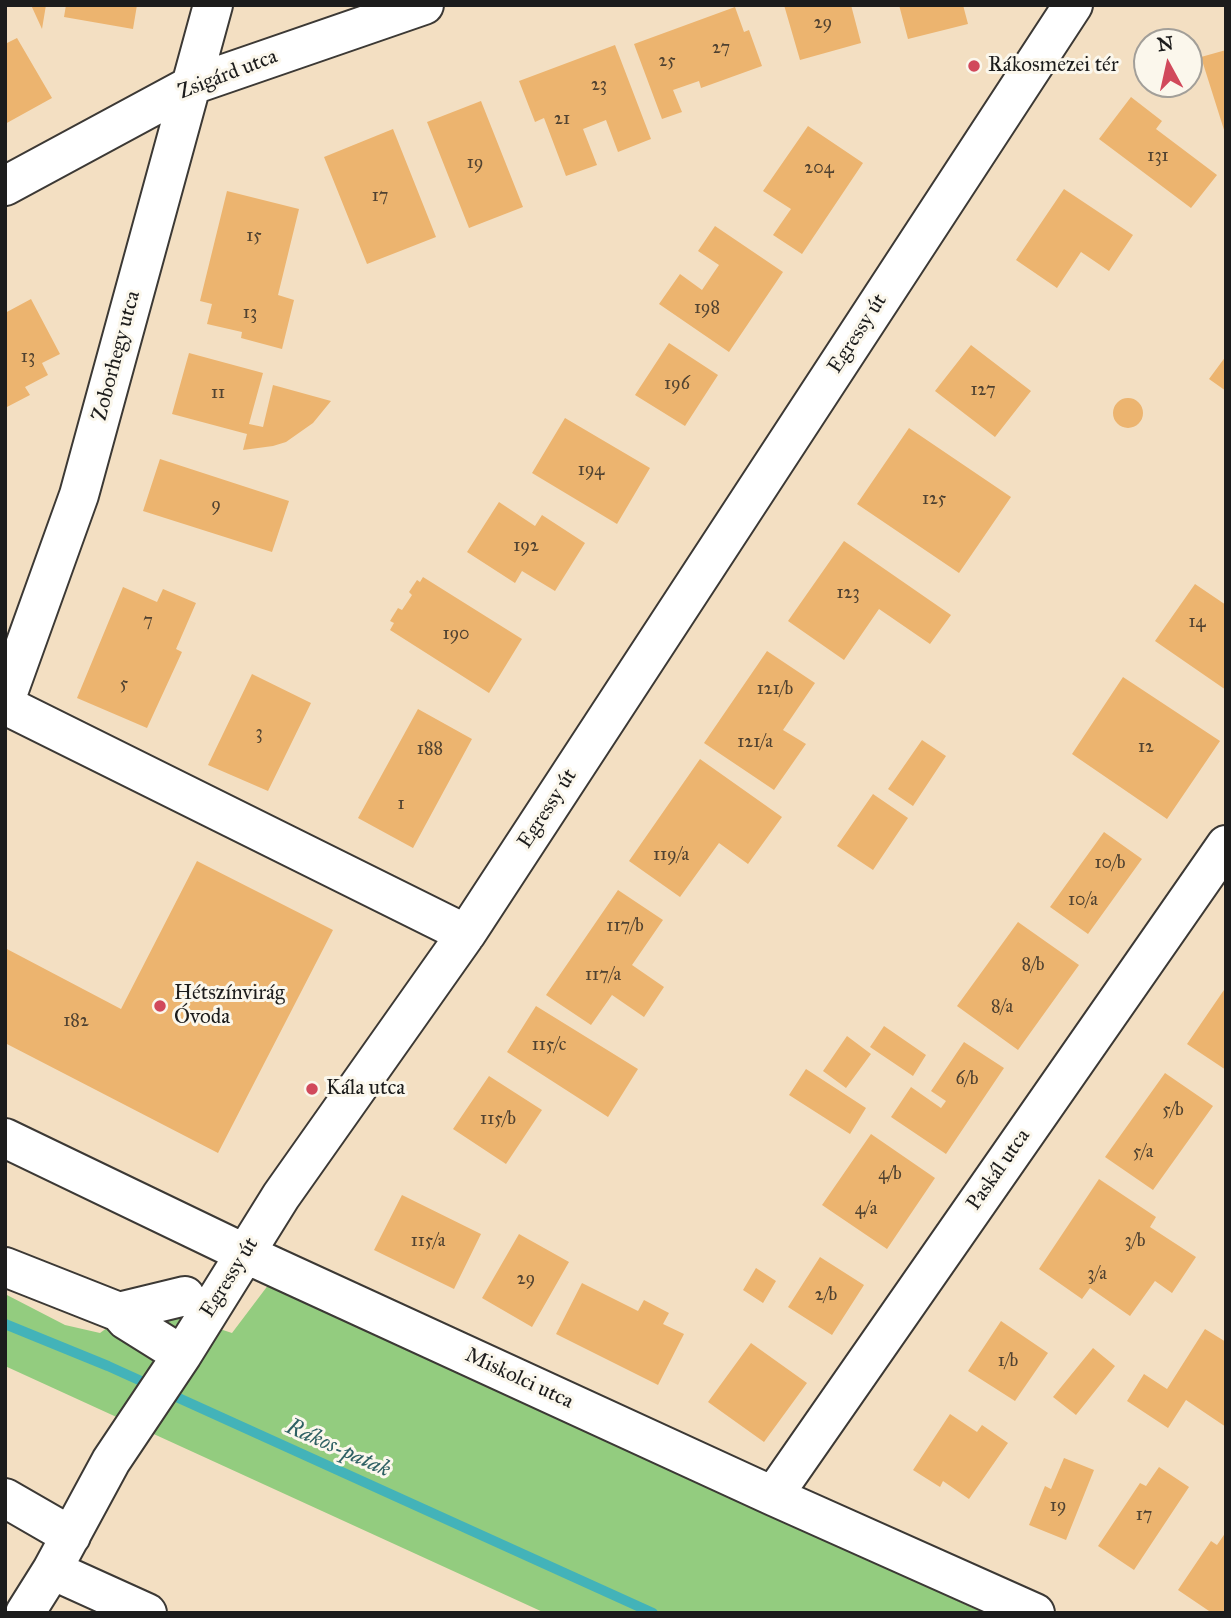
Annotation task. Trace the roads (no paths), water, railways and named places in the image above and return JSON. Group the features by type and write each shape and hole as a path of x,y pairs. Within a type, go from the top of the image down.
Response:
{"street":[{"name":"Zoborhegy utca","path":"5,703 79,495 213,5"},
{"name":"Zsigárd utca","path":"5,186 192,85 424,5"},
{"name":"Egressy út","path":"25,1613 52,1570 129,1431 179,1359 289,1184 466,934 1073,5"},
{"path":"5,703 466,934"},
{"name":"Paskál utca","path":"773,1496 1226,845"},
{"name":"Miskolci utca","path":"5,1138 246,1254 1035,1613"},
{"path":"5,1267 119,1312 179,1359"},
{"path":"119,1312 184,1296"},
{"path":"5,1498 71,1536"},
{"path":"52,1570 147,1613"}],"waterway":[{"name":"Rákos-patak","path":"5,1324 108,1366 653,1613"}],"place":[{"name":"Rákosmezei tér","path":"974,66"},
{"name":"Hétszínvirág Óvoda","path":"160,1006"},
{"name":"Kála utca","path":"312,1089"}]}
